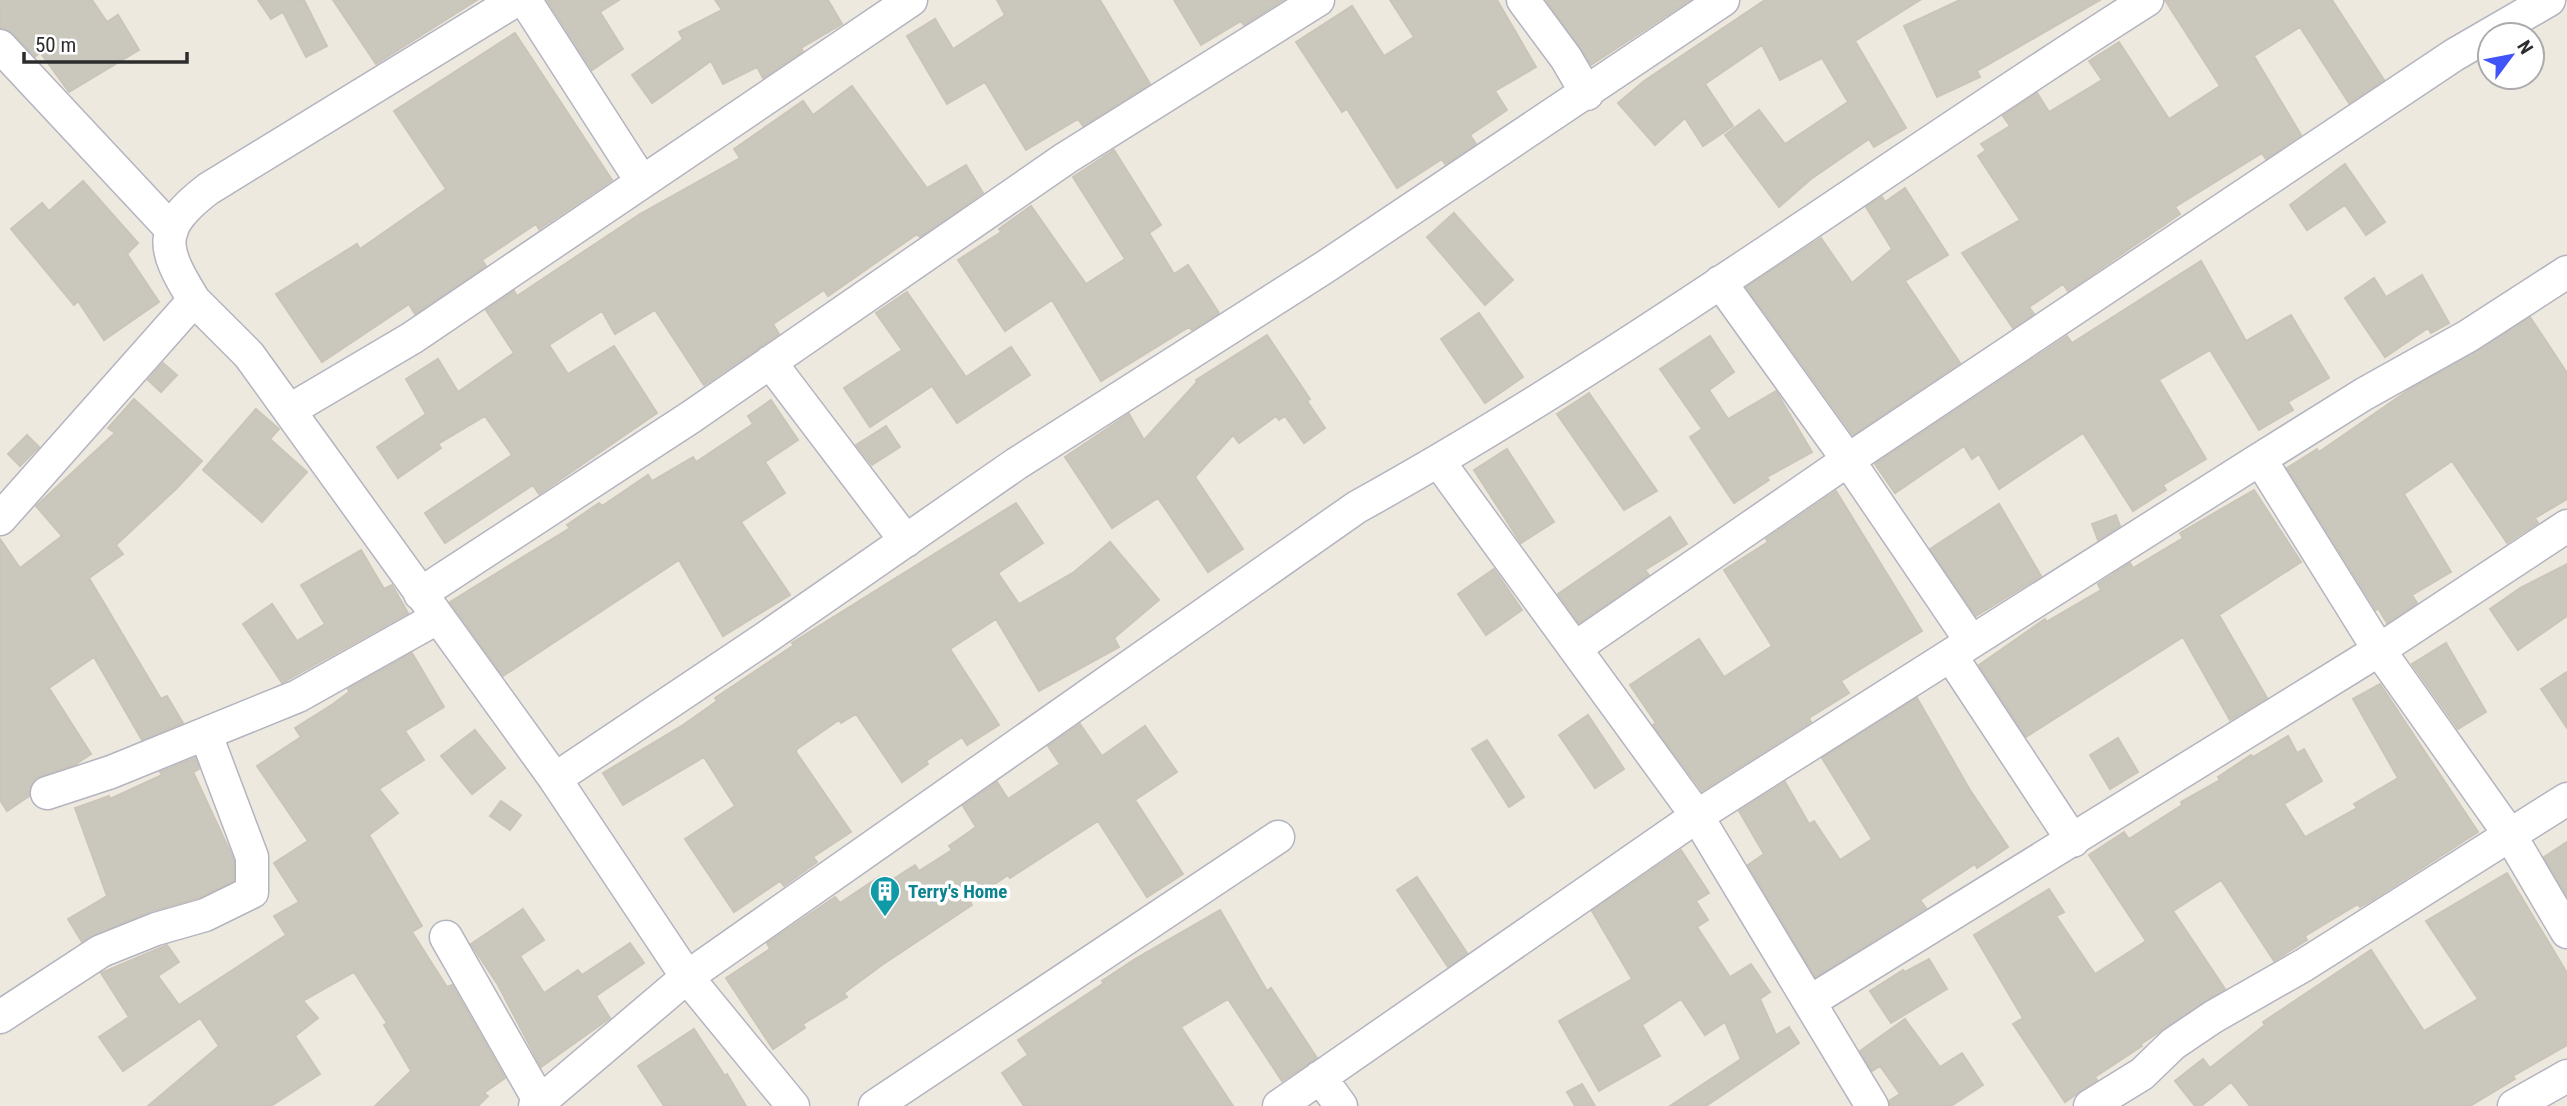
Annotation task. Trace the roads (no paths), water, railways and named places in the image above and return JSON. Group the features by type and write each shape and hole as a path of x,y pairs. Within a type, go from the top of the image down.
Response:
{"street":[{"path":"516,0 208,189 183,209 172,230 168,240 174,267 194,300 249,355 289,410 555,779 687,977 793,1106"},
{"path":"525,0 642,182"},
{"path":"289,410 412,338 911,0"},
{"path":"47,793 206,735 298,696 429,606 770,362 1066,158 1318,0"},
{"path":"1523,0 1566,58 1587,94"},
{"path":"555,779 1016,464 1325,267 1587,94 1723,0"},
{"path":"446,937 538,1104 687,977 1357,507 1439,462 1720,282 2001,92 2147,0"},
{"path":"1575,648 1848,460 2454,55 2549,0"},
{"path":"0,46 172,230"},
{"path":"1279,1106 1697,816 2260,459 2364,394 2468,336 2567,272"},
{"path":"1720,282 1848,460 2073,841"},
{"path":"0,519 194,300"},
{"path":"770,362 906,541"},
{"path":"2260,459 2379,650 2510,835 2567,932"},
{"path":"1439,462 1697,816 1872,1106"},
{"path":"1811,1001 2379,650 2567,526"},
{"path":"0,1017 101,951 156,929 205,915 252,892 252,857 206,735"},
{"path":"2090,1106 2142,1074 2173,1044 2213,1017 2304,965 2567,799"},
{"path":"876,1106 1278,837"},
{"path":"2514,1106 2567,1076"},
{"path":"1320,1077 1340,1106"}],"place":[{"name":"Terry's Home","path":"885,918"}]}
